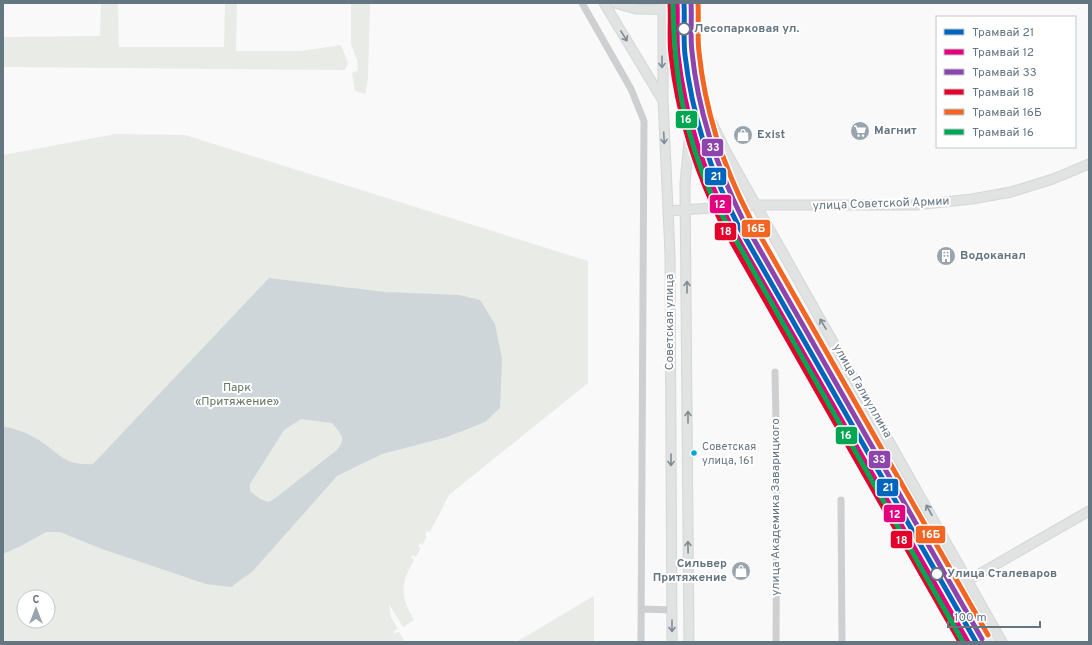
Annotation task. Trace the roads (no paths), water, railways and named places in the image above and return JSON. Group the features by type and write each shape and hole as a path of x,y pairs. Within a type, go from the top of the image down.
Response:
{"main road":[{"path":"604,3 662,99"},
{"path":"616,3 639,6 692,7"},
{"name":"Советская улица","path":"662,6 662,99 670,269 672,642"},
{"name":"Советская улица","path":"689,642 690,610 685,184 695,80 692,7"},
{"name":"Советская улица","path":"695,80 708,115 754,205"},
{"name":"улица Советской Армии","path":"668,211 754,205 916,205 972,199 1011,192 1053,179 1089,164"},
{"name":"улица Галиуллина","path":"754,205 836,347 1002,642"},
{"path":"719,207 786,327 819,379 967,642"},
{"path":"941,596 1089,510"},
{"path":"672,610 690,610"}],"street":[{"path":"582,3 631,90 644,121 641,642"},
{"name":"улица Академика Заварицкого","path":"775,372 777,470 776,642"},
{"path":"841,500 842,642"},
{"path":"642,609 672,610"}],"tram line":[{"name":"18","path":"670,3 670,49 678,101 690,146 706,190 726,232 960,642"},
{"name":"16","path":"673,3 676,56 683,104 695,152 714,201 963,642"},
{"name":"12","path":"677,3 677,49 685,100 704,165 722,207 732,228 968,642"},
{"name":"21","path":"684,3 684,49 692,99 697,121 711,163 728,205 976,642"},
{"name":"33","path":"691,3 691,46 699,96 710,139 734,202 982,639"},
{"name":"16Б","path":"698,3 698,46 706,96 717,138 731,178 740,198 988,635"}],"place":[{"name":"Лесопарковая ул.","path":"684,29"},
{"name":"Магнит","path":"860,131"},
{"name":"Exist","path":"743,135"},
{"name":"Водоканал","path":"946,256"},
{"name":"Советская улица, 161","path":"694,453"},
{"name":"Сильвер Притяжение","path":"741,571"},
{"name":"Улица Сталеваров","path":"937,574"}],"park label":[{"name":"Парк «Притяжение»","path":"237,395"}]}
